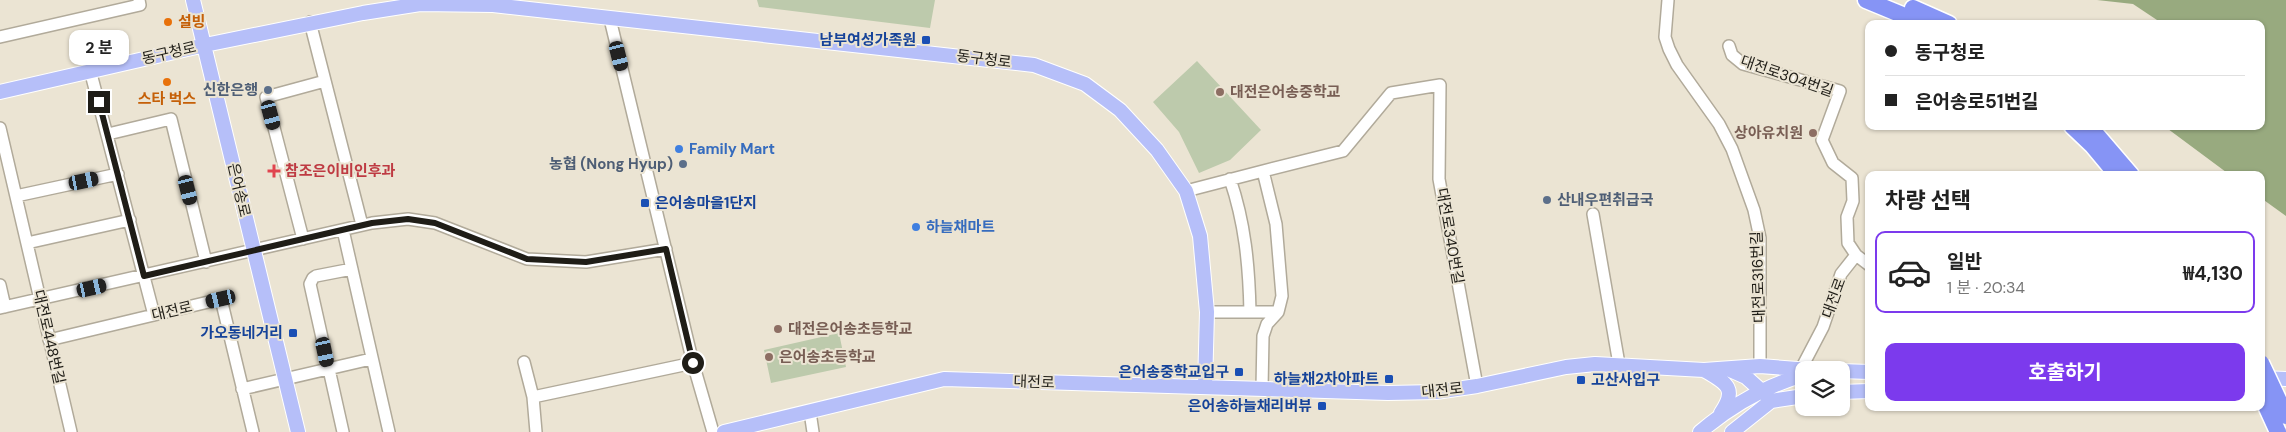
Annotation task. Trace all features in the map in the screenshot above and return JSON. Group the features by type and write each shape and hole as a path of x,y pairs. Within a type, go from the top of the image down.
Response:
{"highway":[{"path":"1866,0 1914,20"},
{"path":"1894,0 1941,20"},
{"path":"2076,130 2092,145 2114,171"},
{"path":"2092,130 2128,171"},
{"path":"2265,371 2286,416"},
{"path":"2265,404 2278,432"}],"main road":[{"name":"은어송로","path":"193,0 298,432"},
{"name":"동구청로","path":"0,92 90,70 310,22 420,4 493,5 1034,65 1084,84 1120,110 1157,150 1186,191 1200,236 1207,312 1205,387"},
{"name":"대전로","path":"724,432 944,379 1388,393 1436,392 1477,386 1566,367 1619,364 1704,370 1760,366 1795,370"},
{"path":"1727,368 1746,377 1762,389 1771,401"},
{"path":"1704,370 1724,382 1730,391 1729,401 1720,415"},
{"path":"1850,371 1865,372"},
{"path":"1700,432 1720,415 1762,389 1795,375"},
{"path":"2265,378 2286,379"},
{"path":"1850,392 1865,391"},
{"path":"1732,432 1771,401 1795,397"},
{"path":"2265,402 2286,404"}],"street":[{"path":"0,37 140,6 139,0"},
{"name":"대전로316번길","path":"1668,0 1665,37 1668,49 1677,66 1720,124 1732,149 1754,210 1760,238 1760,366"},
{"path":"610,19 693,363 713,432"},
{"path":"310,22 362,225"},
{"name":"대전로304번길","path":"1728,46 1732,55 1744,64 1840,91 1822,140 1833,163 1852,178 1853,201 1847,217 1848,243 1856,255"},
{"path":"90,70 154,315"},
{"path":"303,239 266,97 325,82"},
{"name":"대전로340번길","path":"1263,171 1343,151 1391,93 1440,85 1439,180 1477,386"},
{"path":"108,134 170,119 206,262"},
{"name":"대전로448번길","path":"1,136 71,432"},
{"path":"1186,191 1230,178 1263,171 1276,224 1282,296 1278,312 1267,324 1263,336 1262,388"},
{"path":"16,196 118,174"},
{"path":"1230,178 1243,223 1247,250 1250,312"},
{"path":"1593,214 1619,364"},
{"path":"27,242 130,220"},
{"path":"0,285 2,308 254,252 362,225 417,220 462,233 527,259 586,262 666,249"},
{"path":"343,230 389,432"},
{"path":"1856,255 1865,262"},
{"name":"대전로","path":"1809,361 1842,274 1856,255"},
{"path":"343,432 310,284 316,276 352,269"},
{"name":"대전로","path":"49,340 221,299 253,432"},
{"path":"1207,312 1278,312"},
{"path":"242,389 372,359"},
{"path":"524,362 533,397 536,432"},
{"path":"533,397 693,363"},
{"path":"810,412 813,432"}],"green space":[{"path":"757,0 935,0 930,28 759,7"},
{"path":"2097,0 2286,0 2286,216 2265,201 2265,171 2225,171 2169,130 2265,130 2265,20 2157,20 2133,4"},
{"path":"1197,61 1261,130 1230,160 1199,173 1179,132 1153,102"},
{"path":"839,333 846,367 771,383 764,350"}],"place":[{"name":"설빙","path":"168,22"},
{"name":"남부여성가족원","path":"926,40"},
{"name":"스타 벅스","path":"167,82"},
{"name":"신한은행","path":"268,90"},
{"name":"대전은어송중학교","path":"1220,92"},
{"name":"상아유치원","path":"1813,133"},
{"name":"Family Mart","path":"679,149"},
{"name":"농협 (Nong Hyup)","path":"683,164"},
{"name":"참조은이비인후과","path":"274,171"},
{"name":"산내우편취급국","path":"1547,200"},
{"name":"은어송마을1단지","path":"645,203"},
{"name":"하늘채마트","path":"916,227"},
{"name":"대전은어송초등학교","path":"778,329"},
{"name":"가오동네거리","path":"293,333"},
{"name":"은어송초등학교","path":"769,357"},
{"name":"은어송중학교입구","path":"1239,372"},
{"name":"하늘채2차아파트","path":"1389,379"},
{"name":"고산사입구","path":"1581,380"},
{"name":"은어송하늘채리버뷰","path":"1322,406"}],"route":[{"path":"99,102 144,276 254,252 372,223 408,219 435,223 527,259 586,262 611,260 666,249 693,363"}]}
